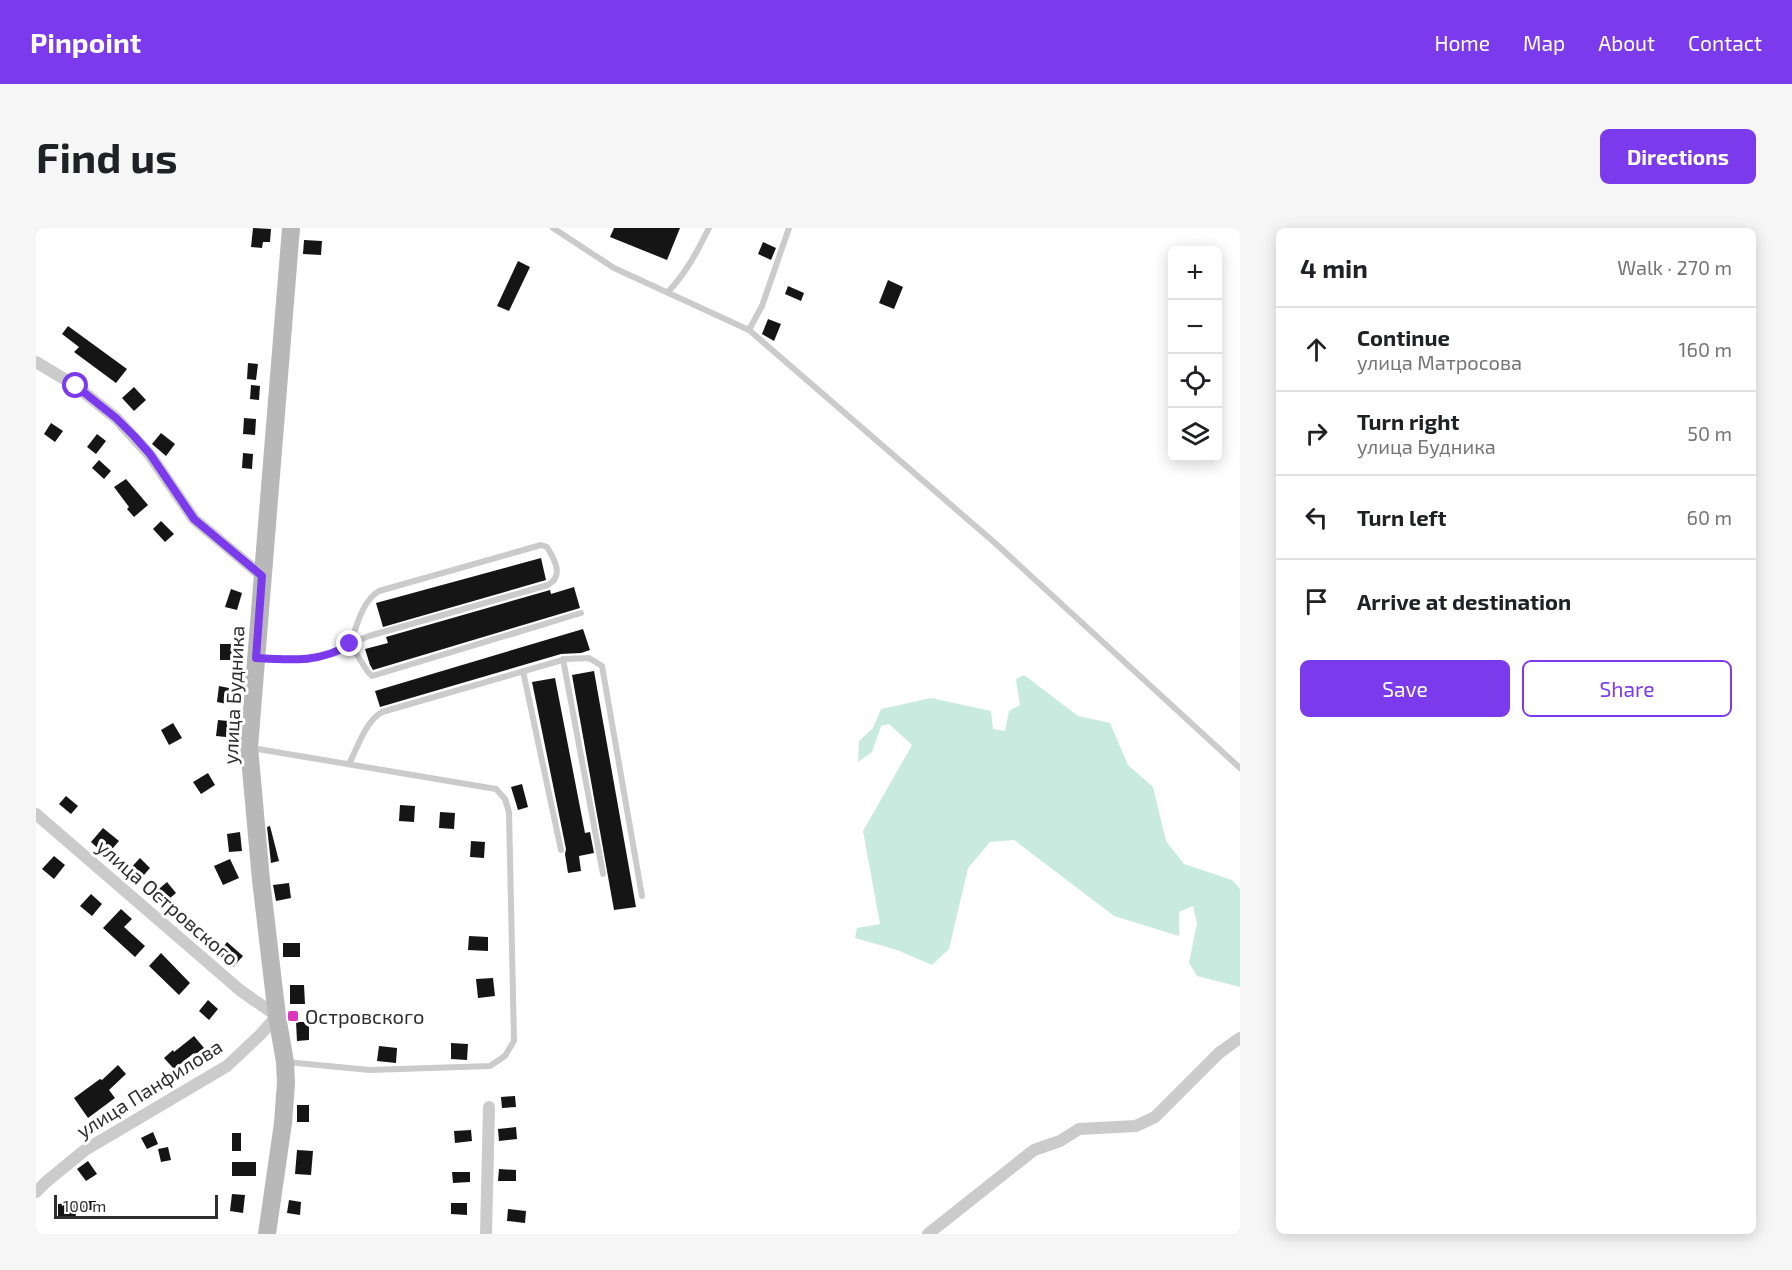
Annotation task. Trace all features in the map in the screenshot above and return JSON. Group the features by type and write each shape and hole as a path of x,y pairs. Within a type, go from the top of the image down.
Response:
{"street":[{"name":"улица Будника","path":"267,1234 283,1123 286,1083 261,880 249,747 291,228"},
{"path":"36,362 76,386 116,418 150,454 194,519 262,576"},
{"name":"улица Островского","path":"36,814 241,991 277,1016"},
{"name":"улица Панфилова","path":"37,1190 85,1150 227,1066 277,1016"},
{"path":"928,1234 1034,1150 1060,1141 1079,1129 1136,1126 1155,1117 1219,1053 1240,1038"},
{"path":"486,1234 489,1107"}],"lane":[{"path":"553,228 614,268 749,330 995,543 1240,768"},
{"path":"668,292 691,264 709,228"},
{"path":"749,330 762,306 789,228"},
{"path":"256,658 307,660 337,653 350,644 369,636 548,585 557,578 555,562 547,547 541,545 379,591 372,595 366,603 350,644"},
{"path":"350,644 372,676 581,613"},
{"path":"349,764 367,729 375,717 382,712 563,659 589,658 602,666 642,896"},
{"path":"563,659 603,874"},
{"path":"523,671 561,850"},
{"path":"249,747 496,789 505,799 509,812 514,1041 505,1056 490,1066 370,1070 285,1062"}],"shaded area":[{"path":"1024,675 1078,716 1110,723 1128,765 1153,787 1166,841 1184,864 1232,880 1240,889 1240,987 1197,976 1189,963 1197,923 1193,906 1179,912 1179,936 1114,916 1014,840 990,842 968,868 949,949 932,965 897,950 855,938 857,928 880,924 863,831 912,745 889,724 881,726 872,752 858,762 859,741 873,728 881,709 931,698 991,711 993,729 1005,731 1009,711 1020,705 1016,679"}],"building":[{"path":"253,228 271,229 270,242 263,242 262,248 251,247"},
{"path":"614,228 680,228 667,260 610,237"},
{"path":"304,240 322,241 321,255 303,254"},
{"path":"763,242 776,248 771,260 758,254"},
{"path":"518,261 530,267 509,311 497,306"},
{"path":"888,280 903,287 894,309 879,303"},
{"path":"788,286 804,293 801,301 785,294"},
{"path":"768,319 781,324 774,341 762,334"},
{"path":"68,326 127,369 116,383 74,352 79,347 62,334"},
{"path":"248,363 258,364 256,380 247,379"},
{"path":"251,385 260,386 259,400 250,399"},
{"path":"134,387 146,400 134,411 122,398"},
{"path":"244,418 256,419 255,435 243,434"},
{"path":"51,423 63,431 55,442 44,434"},
{"path":"161,433 175,444 166,456 152,444"},
{"path":"97,434 106,441 96,454 87,447"},
{"path":"243,453 253,454 252,469 242,468"},
{"path":"99,460 111,471 104,479 92,468"},
{"path":"126,479 148,505 134,517 114,487"},
{"path":"161,521 174,534 165,542 153,529"},
{"path":"541,558 546,580 383,627 376,603"},
{"path":"574,587 580,608 373,670 370,665 365,649 388,643 386,637 550,590 551,594"},
{"path":"231,589 242,593 237,610 225,607"},
{"path":"583,629 590,650 561,654 380,707 375,691"},
{"path":"220,644 232,644 232,660 220,660"},
{"path":"594,671 636,907 614,910 572,675"},
{"path":"555,678 585,833 590,832 594,853 579,856 581,871 568,873 566,849 532,682"},
{"path":"219,686 229,688 227,704 217,702"},
{"path":"218,720 228,721 226,737 216,736"},
{"path":"173,723 182,738 169,745 161,730"},
{"path":"208,773 215,785 201,794 193,782"},
{"path":"522,784 528,807 518,810 511,787"},
{"path":"66,796 78,806 71,814 59,804"},
{"path":"400,805 415,806 414,822 399,821"},
{"path":"440,812 455,813 454,829 439,828"},
{"path":"270,826 279,861 271,863 267,827"},
{"path":"103,828 119,841 106,856 91,842"},
{"path":"240,832 242,851 229,852 227,834"},
{"path":"471,841 485,842 484,858 470,857"},
{"path":"54,856 65,865 54,879 42,869"},
{"path":"140,858 150,868 137,883 126,873"},
{"path":"230,859 239,878 223,885 214,866"},
{"path":"167,882 176,893 162,905 153,894"},
{"path":"289,883 291,898 276,901 273,885"},
{"path":"91,894 102,904 92,916 80,906"},
{"path":"121,909 132,919 124,927 145,946 135,957 103,928"},
{"path":"469,936 488,937 488,951 468,950"},
{"path":"227,942 243,956 233,967 218,954"},
{"path":"283,943 300,943 300,957 283,957"},
{"path":"161,953 190,983 179,995 149,966"},
{"path":"493,978 495,996 478,998 476,979"},
{"path":"290,985 304,985 305,1004 290,1004"},
{"path":"208,1000 218,1009 209,1020 199,1011"},
{"path":"296,1022 309,1022 309,1040 297,1041"},
{"path":"194,1036 204,1048 174,1069 164,1058"},
{"path":"451,1043 468,1044 467,1060 451,1059"},
{"path":"379,1046 397,1048 396,1063 377,1061"},
{"path":"118,1065 126,1074 109,1090 115,1098 88,1118 74,1098 100,1079 102,1080"},
{"path":"515,1096 516,1107 502,1108 501,1097"},
{"path":"297,1105 309,1105 309,1122 297,1122"},
{"path":"516,1127 517,1139 499,1141 498,1129"},
{"path":"471,1130 472,1141 455,1143 454,1131"},
{"path":"153,1132 158,1144 147,1149 141,1138"},
{"path":"232,1133 241,1133 241,1151 232,1151"},
{"path":"168,1147 171,1160 161,1162 158,1149"},
{"path":"297,1150 313,1151 311,1175 295,1174"},
{"path":"88,1161 97,1174 86,1181 77,1169"},
{"path":"232,1162 256,1162 256,1176 232,1176"},
{"path":"499,1169 516,1170 516,1181 498,1181"},
{"path":"452,1172 470,1172 470,1182 453,1183"},
{"path":"232,1194 245,1195 243,1213 230,1211"},
{"path":"289,1200 301,1202 300,1215 287,1213"},
{"path":"77,1201 96,1201 96,1210 77,1210"},
{"path":"75,1203 76,1218 58,1218 58,1204"},
{"path":"451,1203 467,1203 467,1215 451,1214"},
{"path":"508,1209 526,1211 525,1223 507,1221"}],"place":[{"name":"Островского","path":"293,1016"}],"route":[{"path":"76,386 116,418 150,454 194,519 262,576 256,658 307,660 337,653 350,644"}]}
